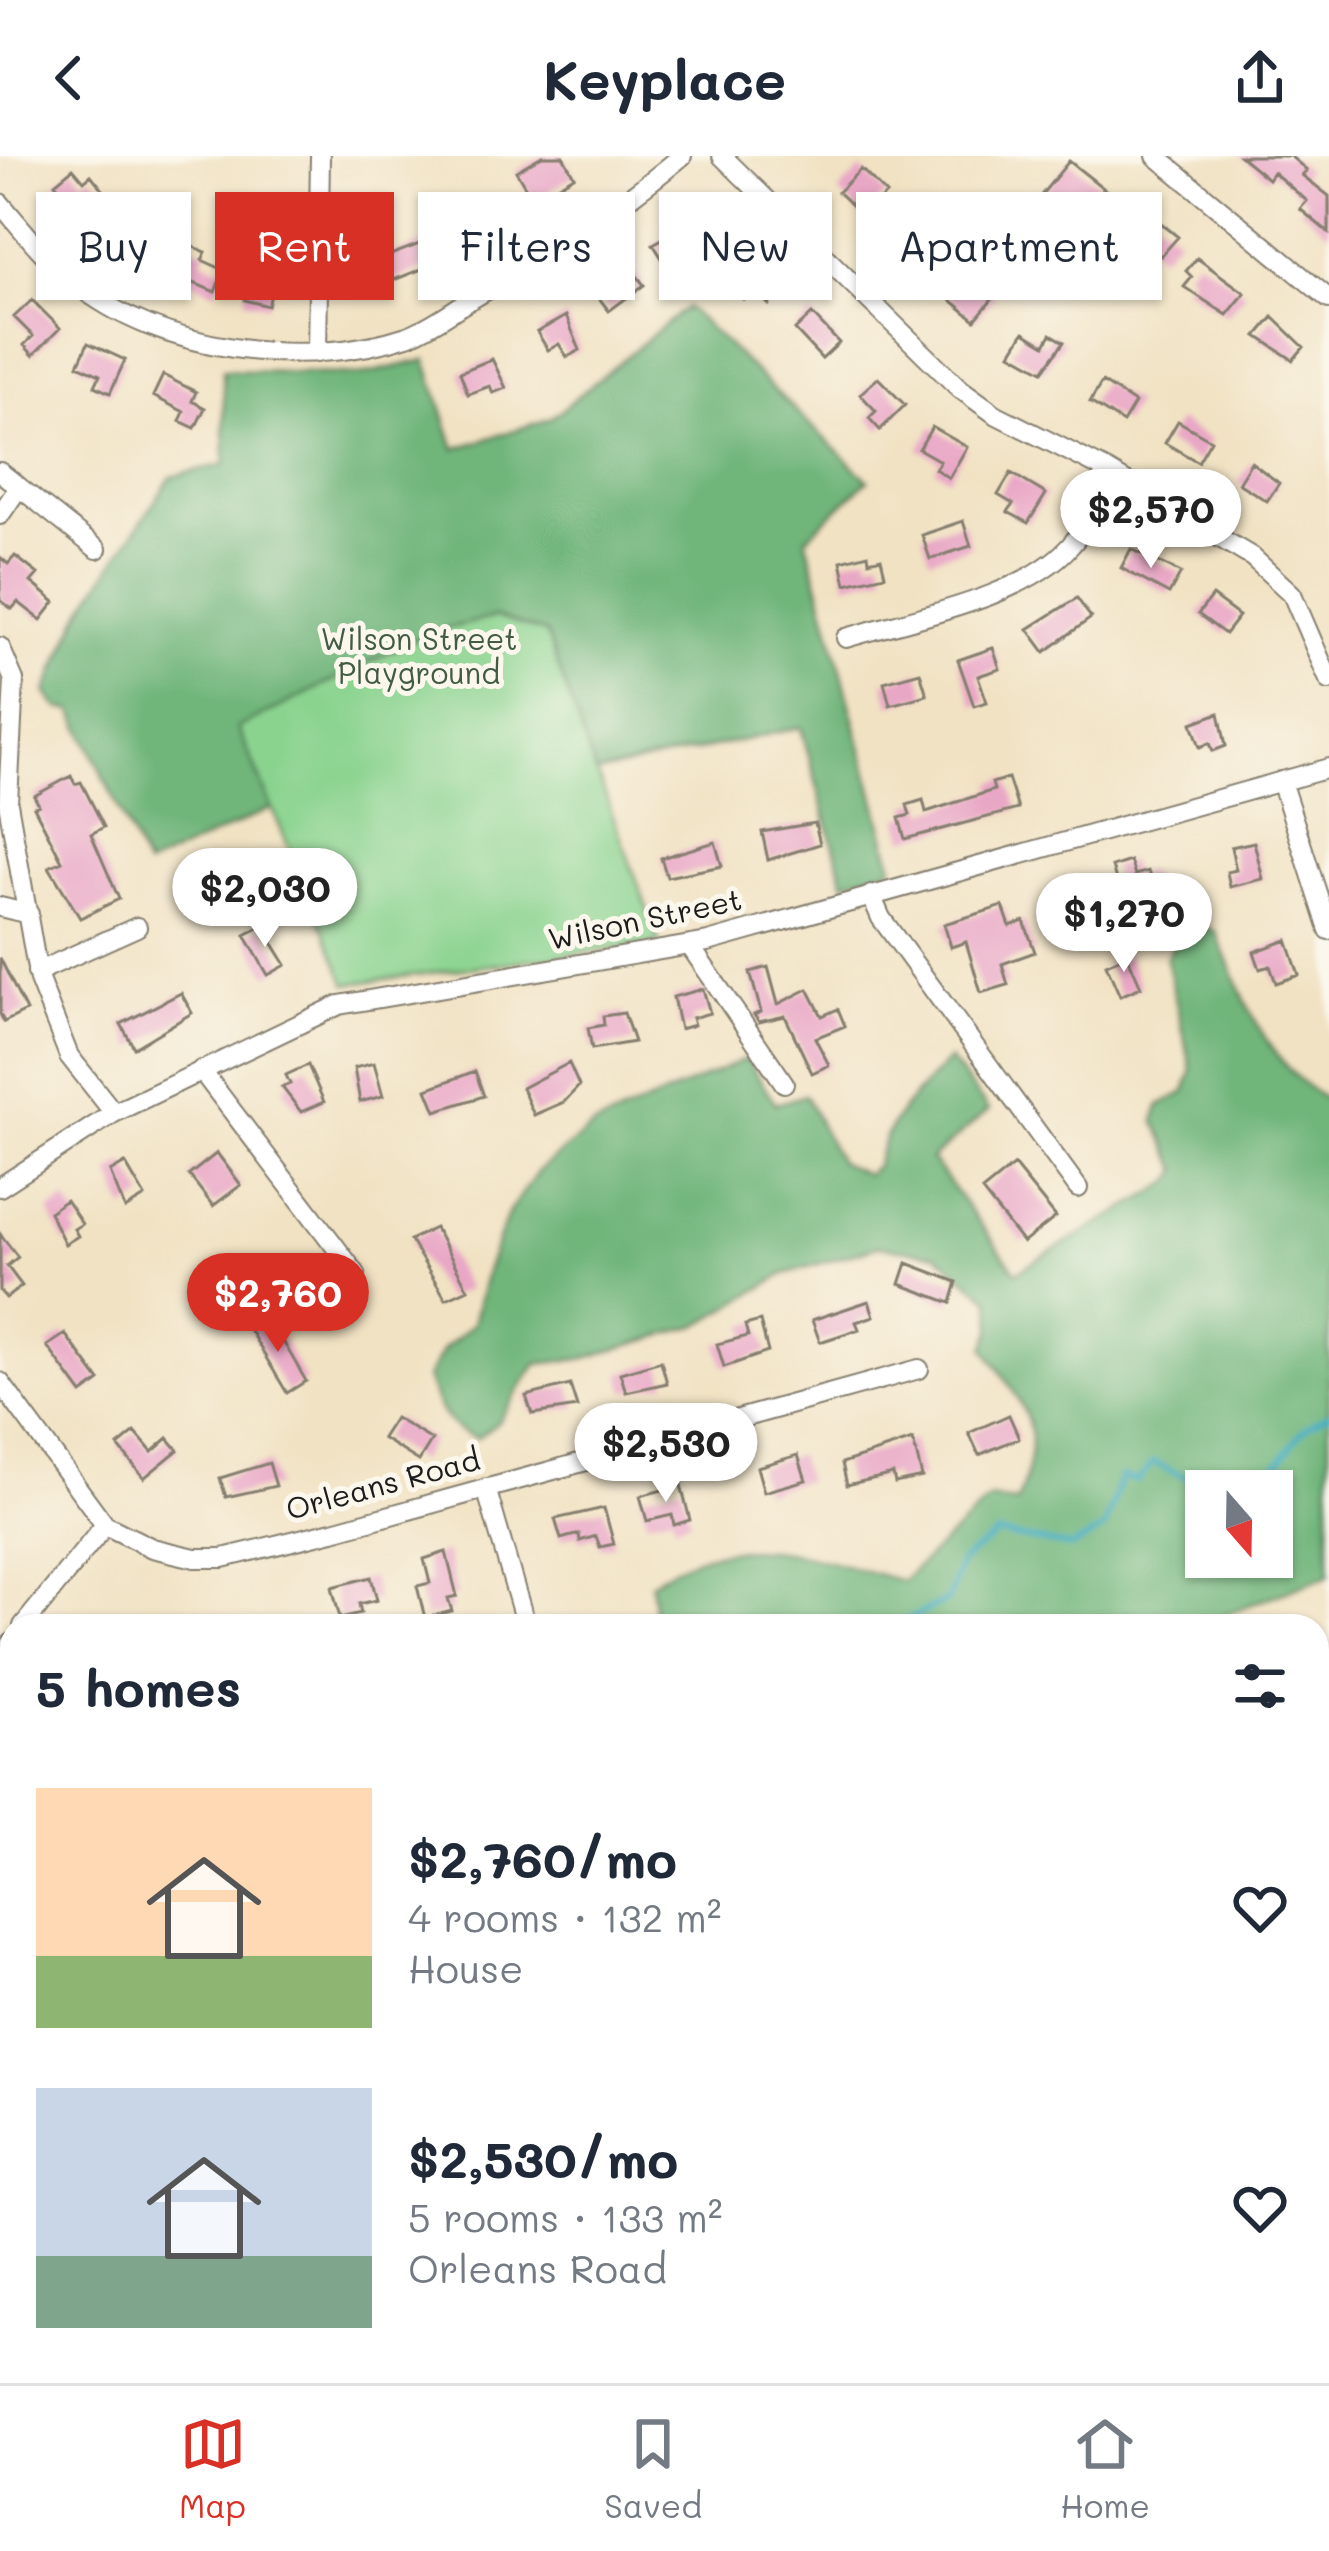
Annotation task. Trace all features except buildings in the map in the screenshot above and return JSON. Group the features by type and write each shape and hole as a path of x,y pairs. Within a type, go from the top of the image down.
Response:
{"street":[{"path":"316,353 320,156"},
{"path":"0,203 77,286 120,312 171,332 230,346 316,353 410,335 515,274 682,156"},
{"path":"722,156 959,388 995,414 1106,470 1252,557 1292,594 1329,680"},
{"path":"1156,156 1329,299"},
{"path":"846,638 978,597 1054,562 1074,543 1106,470"},
{"path":"0,472 97,549"},
{"path":"0,515 19,487"},
{"path":"0,647 14,680 6,704 8,803 38,971 69,1056 114,1113"},
{"name":"Wilson Street","path":"0,1187 114,1113 339,1005 690,946 1329,768"},
{"path":"1281,781 1329,930"},
{"path":"871,895 881,918 1078,1188"},
{"path":"0,907 28,914"},
{"path":"38,971 136,927"},
{"path":"690,946 784,1084"},
{"path":"201,1070 356,1274 351,1313"},
{"name":"Orleans Road","path":"0,1382 105,1525 152,1548 195,1558 223,1558 919,1369"},
{"path":"486,1488 523,1614"},
{"path":"33,1614 105,1525"}],"green space":[{"name":"Wilson Street Playground","path":"687,307 868,480 806,538 893,867 844,882 801,727 597,773 660,943 347,984 272,808 146,867 54,671 83,609 225,464 223,370 361,375 426,360 455,449 550,419"},
{"name":"Wilson Street Playground","path":"687,307 868,480 806,538 893,867 844,882 801,727 596,773 546,633 495,617 428,633 238,728 272,808 146,867 73,711 58,708 46,692 83,609 171,477 225,464 223,370 361,375 426,360 455,449 550,419"},
{"path":"1205,927 1216,932 1247,1004 1273,1049 1307,1087 1329,1101 1329,1575 1226,1614 654,1614 651,1583 681,1564 742,1549 806,1555 902,1581 990,1499 1017,1503 1031,1437 1021,1405 985,1348 992,1330 991,1300 937,1254 878,1246 785,1274 699,1325 582,1359 537,1364 497,1423 477,1438 444,1416 435,1398 427,1378 443,1350 473,1324 486,1271 509,1212 539,1170 593,1127 746,1059 776,1104 805,1095 839,1162 866,1174 876,1166 904,1108 949,1060 989,1110 931,1159 1016,1272 1171,1182 1179,1170 1155,1121 1159,1106 1185,1092 1192,1071 1166,959 1173,946"}],"waterway":[{"path":"919,1614 948,1600 961,1561 997,1534 1072,1547 1105,1528 1121,1477 1138,1481 1153,1462 1203,1482 1220,1485 1253,1480 1268,1472 1306,1428 1329,1414"}]}
